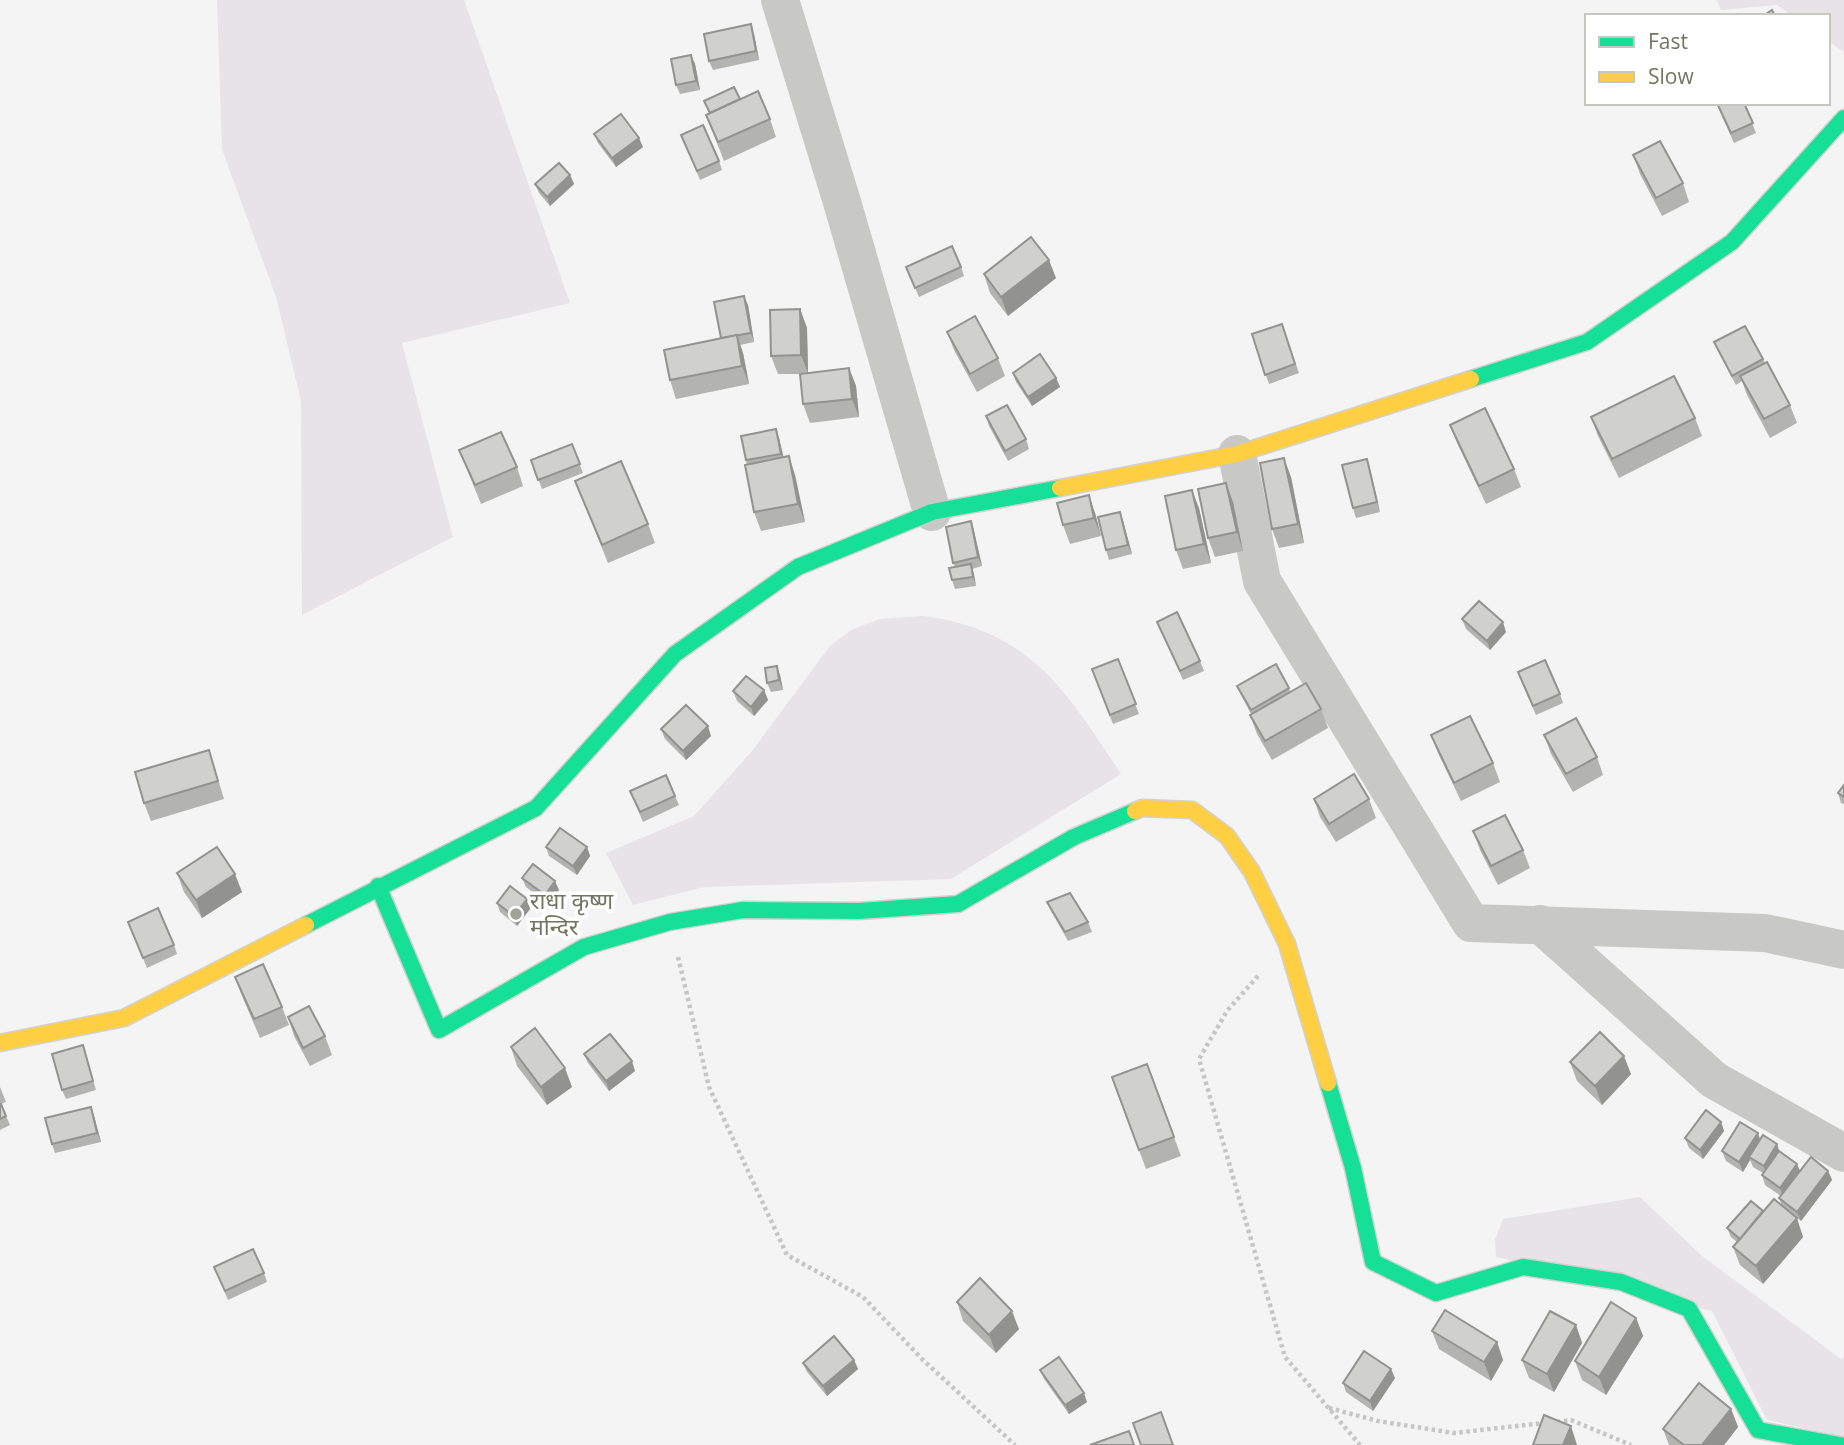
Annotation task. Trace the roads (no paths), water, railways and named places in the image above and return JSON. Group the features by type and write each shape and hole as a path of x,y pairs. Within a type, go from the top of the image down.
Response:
{"street":[{"path":"780,0 932,512"},
{"path":"0,1043 124,1018 378,886 537,808 676,654 797,567 932,512 1237,454 1587,342 1732,242 1844,118"},
{"path":"1237,454 1262,582 1471,923 1765,933 1844,950"},
{"path":"378,886 439,1030 584,947 670,922 744,910 859,911 958,904 1074,837 1142,808 1192,810 1227,836 1252,872 1287,944 1353,1168 1373,1262 1436,1293 1523,1267 1632,1287 1689,1309 1758,1430 1840,1445"},
{"path":"1540,924 1714,1080 1844,1153"}],"place":[{"name":"राधा कृष्ण मन्दिर","path":"516,914"}]}
